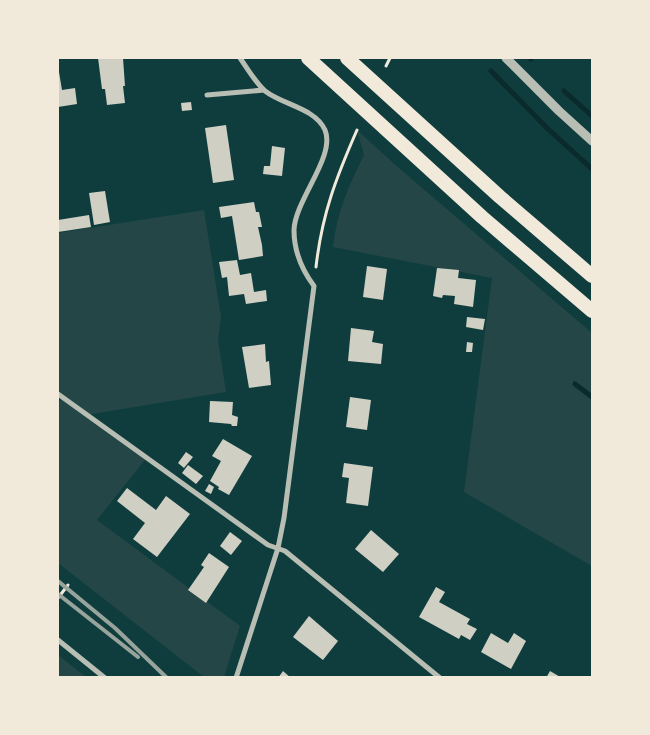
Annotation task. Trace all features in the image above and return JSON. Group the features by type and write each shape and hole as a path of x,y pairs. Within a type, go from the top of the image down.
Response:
{"highway":[{"path":"308,58 476,211 592,311"},
{"path":"347,58 500,197 592,276"}],"street":[{"path":"236,678 278,548 293,456 314,286 306,275 296,250 294,229 300,206 324,154 327,138 325,131 315,117 274,97 264,90 240,58"},
{"path":"506,58 592,141"},
{"path":"206,95 264,90"},
{"path":"58,394 268,545 285,550 440,678"},
{"path":"58,640 105,678"}],"path":[{"path":"386,66 390,58"},
{"path":"314,286 319,244 328,200 357,130"},
{"path":"58,598 68,585"}],"shaded area":[{"path":"357,130 592,333 592,566 464,492 492,278 333,247 337,222 344,200 364,155"},
{"path":"204,210 221,317 218,340 226,392 86,415 147,457 97,520 240,626 224,677 204,677 58,563 58,403 62,398 58,394 58,233"},
{"path":"58,655 86,677 58,677"}],"building":[{"path":"98,58 123,58 125,103 107,105 105,89 102,89"},
{"path":"59,72 62,90 75,88 77,104 58,107"},
{"path":"191,102 192,110 182,111 181,103"},
{"path":"226,125 234,180 213,183 205,128"},
{"path":"272,146 285,148 282,176 263,174 264,166 270,166"},
{"path":"105,191 110,222 94,225 89,193"},
{"path":"254,202 256,212 259,212 262,227 258,227 263,256 239,260 232,216 221,218 219,207"},
{"path":"89,215 91,227 58,232 58,220"},
{"path":"237,260 240,275 251,273 254,292 266,290 267,301 246,304 244,294 229,296 227,277 222,278 219,262"},
{"path":"367,266 387,269 383,300 363,297"},
{"path":"437,268 459,270 458,278 476,280 473,307 454,304 455,296 443,295 442,298 433,296"},
{"path":"467,317 485,319 483,330 466,327"},
{"path":"351,328 374,331 372,342 383,344 381,364 348,361"},
{"path":"467,342 473,343 472,352 466,352"},
{"path":"265,344 266,362 269,361 271,385 249,388 242,347"},
{"path":"350,397 371,400 367,430 346,427"},
{"path":"210,401 233,402 232,415 238,417 237,426 209,422"},
{"path":"223,439 252,456 229,495 218,489 219,487 210,481 221,461 212,456"},
{"path":"186,452 193,457 184,468 178,463"},
{"path":"344,463 373,467 368,506 346,503 349,478 342,477"},
{"path":"188,465 203,476 196,484 182,473"},
{"path":"209,484 214,487 211,494 205,491"},
{"path":"127,488 156,510 166,496 190,514 157,557 133,539 145,523 117,501"},
{"path":"371,530 399,554 383,572 355,549"},
{"path":"230,532 242,541 231,555 220,546"},
{"path":"209,553 229,567 206,603 188,590 204,567 201,565"},
{"path":"436,587 445,592 439,602 470,619 467,624 477,629 470,640 461,635 459,639 419,617"},
{"path":"309,616 338,641 323,660 293,637"},
{"path":"491,633 508,643 514,633 526,641 511,669 481,652"},
{"path":"283,671 291,678 278,678"},
{"path":"550,671 562,678 546,678"}],"waterway":[{"path":"491,71 548,129 592,169"},
{"path":"564,91 592,116"},
{"path":"575,384 592,397"}],"railway":[{"path":"58,581 115,628 167,678"},
{"path":"58,594 138,657"}]}
